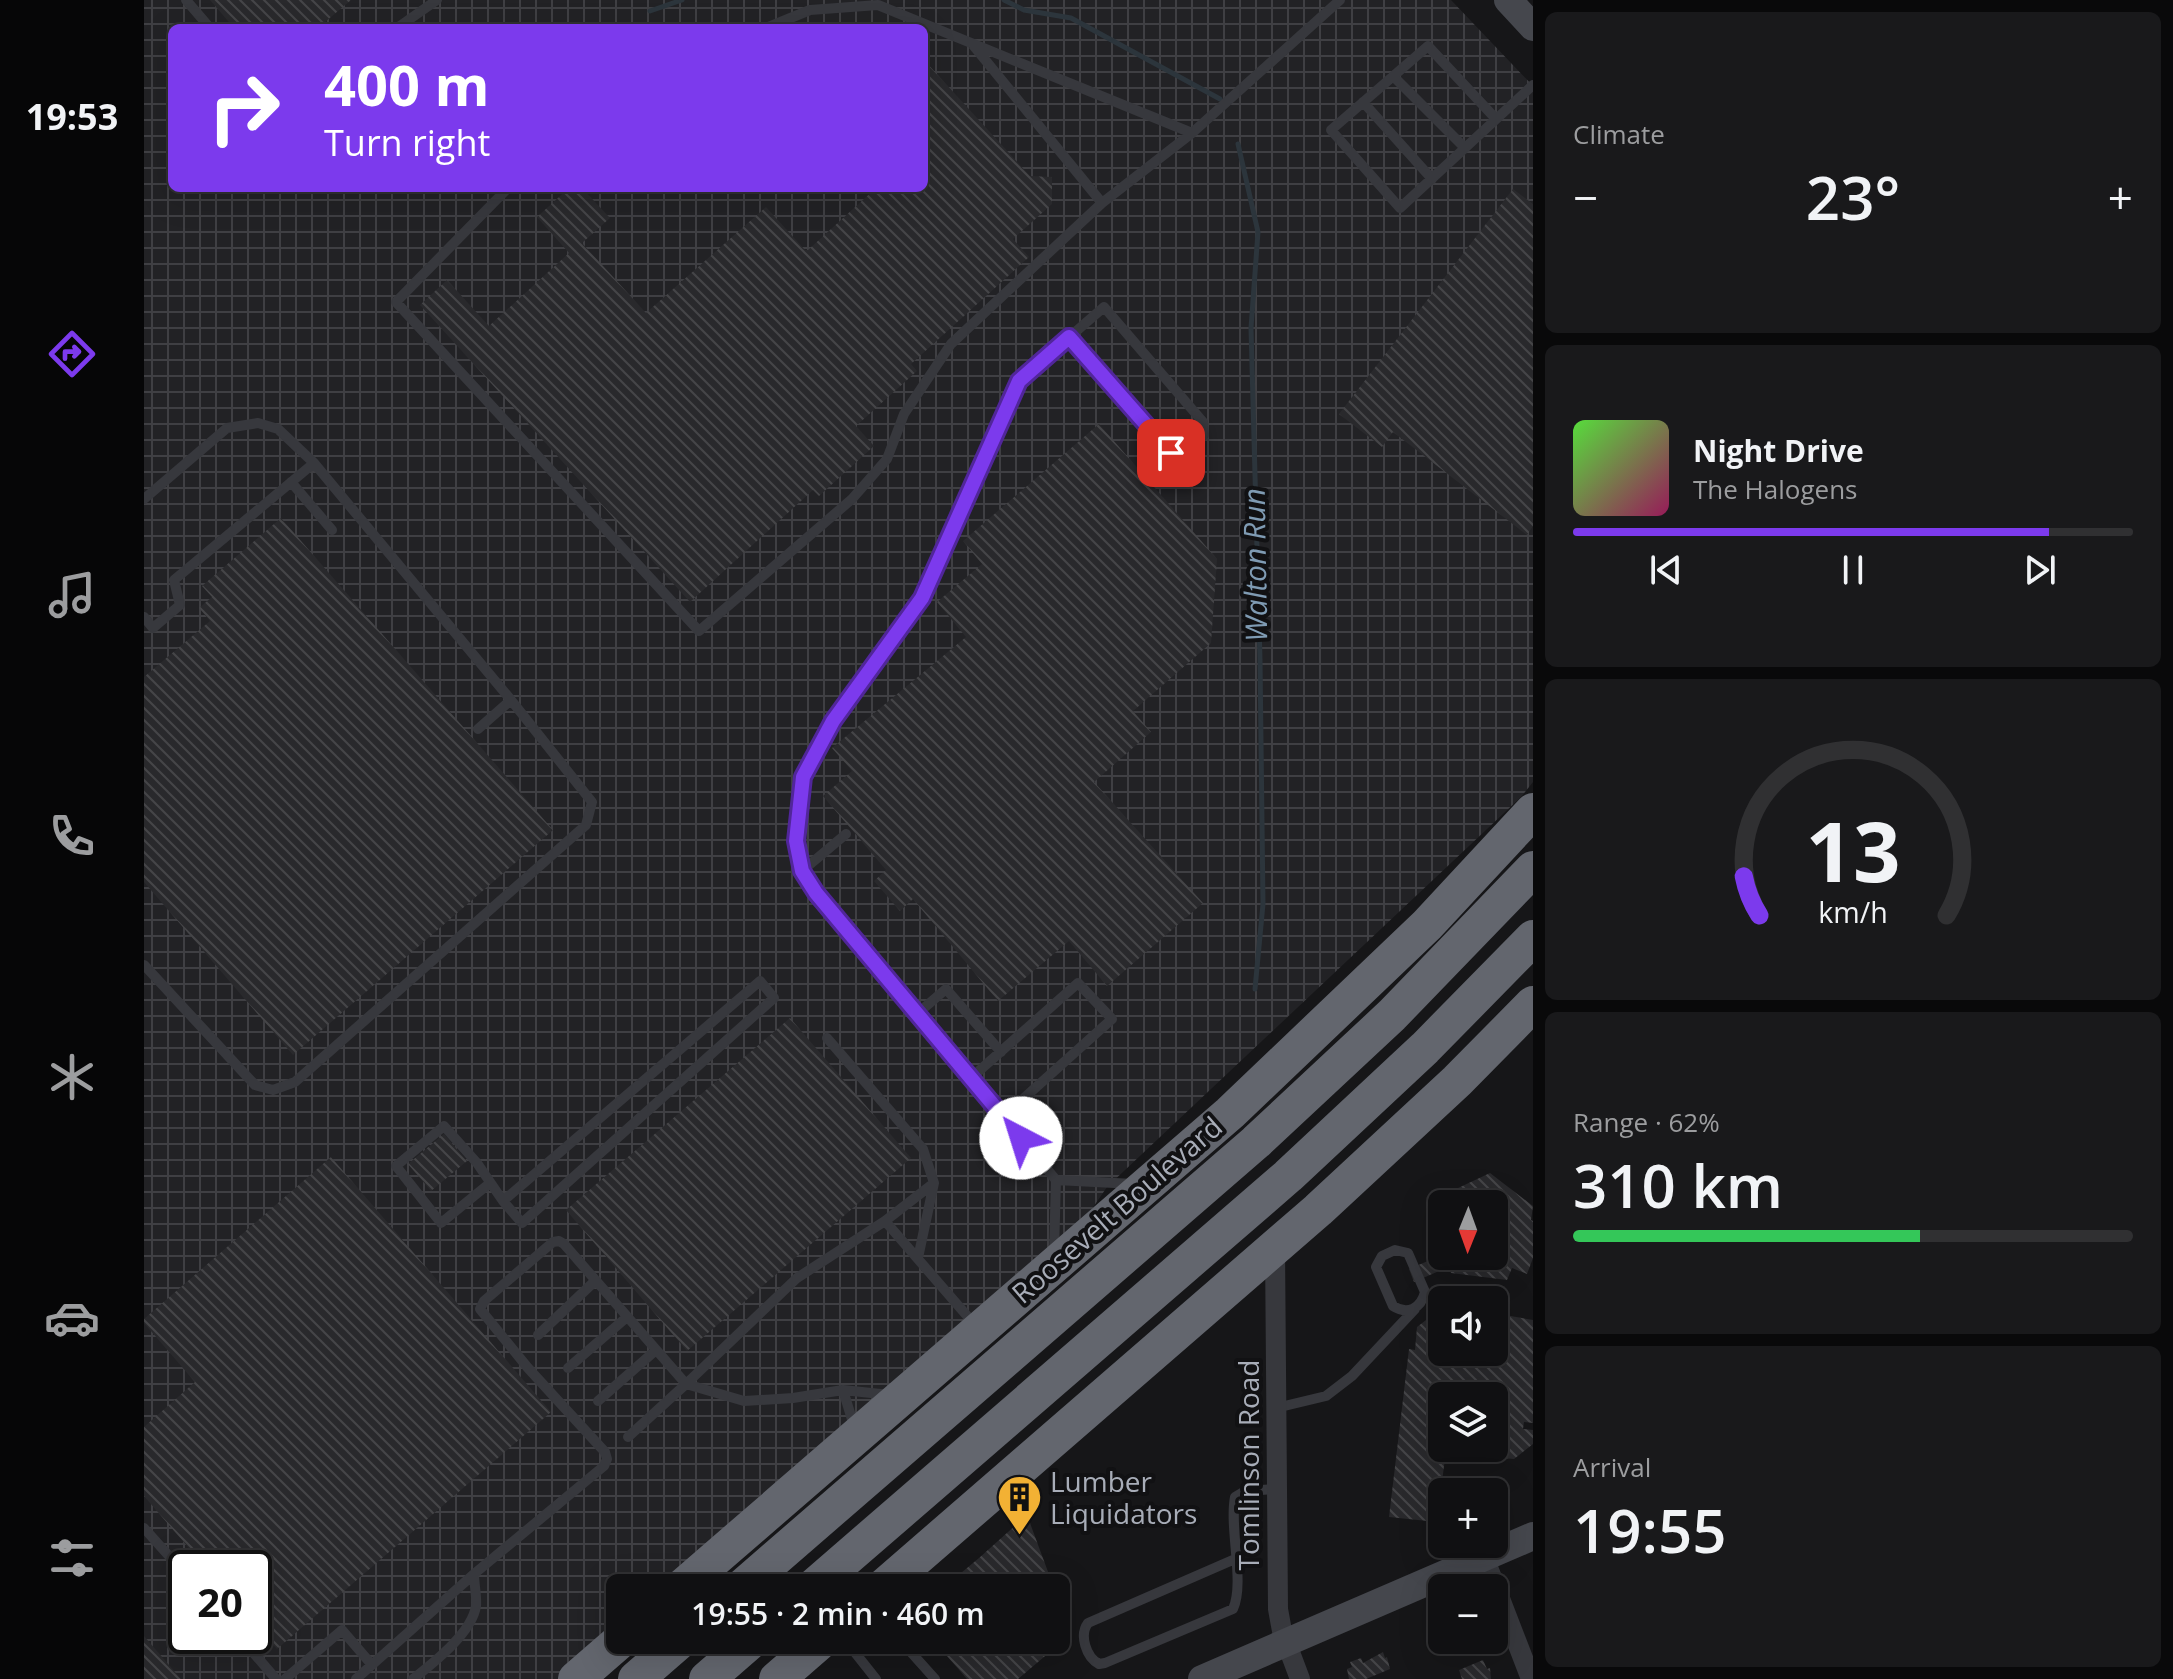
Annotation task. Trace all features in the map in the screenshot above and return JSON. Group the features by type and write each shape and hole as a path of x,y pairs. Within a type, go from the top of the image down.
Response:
{"highway":[{"name":"Roosevelt Boulevard","path":"697,1574 1230,1113 1365,987 1533,811"},
{"name":"Roosevelt Boulevard","path":"757,1574 1256,1142 1392,1015 1527,872"},
{"path":"828,1574 1299,1165 1425,1048 1533,938"},
{"path":"898,1574 1390,1145 1533,1004"},
{"path":"759,1520 904,1447"},
{"path":"576,1679 606,1653"},
{"path":"636,1679 665,1654"},
{"path":"707,1679 736,1654"}],"main road":[{"path":"1508,0 1533,27"},
{"path":"1508,1547 1533,1536"},
{"path":"1202,1679 1482,1558"}],"street":[{"name":"Tomlinson Road","path":"1275,1248 1278,1609 1285,1643 1300,1679"},
{"path":"1484,1558 1531,1679"}],"lane":[{"path":"186,0 207,24"},
{"path":"403,24 437,0"},
{"path":"504,192 396,302 699,631 852,499 887,459 904,414 951,344 1102,203 1192,133 1340,0"},
{"path":"776,24 810,10 878,5 919,24"},
{"path":"928,28 1192,133"},
{"path":"971,43 1102,203"},
{"path":"1496,119 1428,46 1331,130 1400,208 1533,85"},
{"path":"1393,76 1465,148"},
{"path":"1363,102 1432,179"},
{"path":"1053,1266 1056,1180 816,893 802,871 796,841 803,777 833,721 922,598 1019,381 1069,337 1104,307 1203,422 1204,435 1185,451 1171,453 1069,337"},
{"path":"144,499 227,428 258,423 278,429 314,463 592,802 586,825 295,1082 273,1090 255,1085 144,965"},
{"path":"144,617 153,628 180,605 174,580 314,463"},
{"path":"291,482 332,530"},
{"path":"478,729 511,700"},
{"path":"802,871 846,834"},
{"path":"490,1183 441,1223 396,1166 444,1126 477,1163 503,1201 522,1223 774,998 760,981 503,1201"},
{"path":"971,1078 1078,983 1112,1019 1003,1117"},
{"path":"917,1014 946,989 1001,1052"},
{"path":"827,1038 923,1149 934,1183 918,1258"},
{"path":"1056,1180 1146,1185"},
{"path":"628,1437 797,1278 885,1221 934,1183"},
{"path":"885,1221 979,1330"},
{"path":"356,1679 474,1574 604,1466 607,1459 605,1452 528,1368 480,1309 484,1301 553,1242 564,1244 686,1384 744,1401 793,1398 843,1390 902,1396"},
{"path":"1276,1408 1326,1396 1352,1376 1421,1304 1425,1292 1408,1253 1388,1252 1376,1267 1393,1306 1404,1311 1415,1309"},
{"path":"538,1335 595,1281"},
{"path":"568,1368 627,1317"},
{"path":"598,1401 656,1350"},
{"path":"843,1390 857,1435"},
{"path":"1235,1559 1088,1623 1084,1638 1092,1660 1105,1663 1233,1609 1237,1595 1235,1559 1232,1512 1235,1497 1245,1491 1277,1489"},
{"path":"144,1528 168,1555"},
{"path":"413,1679 438,1659 470,1624 476,1606 474,1574"},
{"path":"285,1679 342,1630 372,1665"},
{"path":"254,1654 276,1679"},
{"path":"856,1654 876,1679"},
{"path":"913,1654 935,1679"}],"shaded area":[{"path":"144,0 1451,0 1533,86 1533,782 1521,797 1107,1187 1053,1266 693,1574 606,1574 606,1648 569,1679 144,1679"}],"building":[{"path":"210,0 351,0 323,24 231,24"},
{"path":"928,64 1030,176 1052,177 1052,204 1013,239 1029,257 911,364 917,371 856,426 874,446 819,496 813,490 690,602 420,305 447,280 489,326 569,253 537,217 565,192 586,192 610,218 582,243 646,313 766,207 808,250 872,192 928,192"},
{"path":"1513,189 1533,204 1533,526 1527,535 1393,432 1382,447 1339,414"},
{"path":"1099,424 1217,559 1211,643 1133,711 1151,732 1094,782 1203,903 1107,986 1069,941 998,1001 913,899 900,911 874,881 886,870 823,796 852,771 832,748 966,637 937,602 982,564 963,541"},
{"path":"281,518 553,830 293,1055 144,882 144,677 210,621 199,608 212,597 202,586"},
{"path":"790,1018 911,1158 687,1351 566,1210"},
{"path":"444,1134 467,1161 431,1191 408,1164"},
{"path":"331,1157 551,1412 277,1649 272,1643 272,1550 190,1550 144,1496 144,1427 195,1382 144,1323 144,1319"},
{"path":"1490,1173 1533,1206 1533,1258 1527,1274 1512,1268 1507,1280 1451,1273 1450,1270 1508,1270 1508,1190 1456,1189"},
{"path":"1428,1261 1428,1270 1441,1270 1414,1282 1409,1269"},
{"path":"1508,1316 1533,1320 1533,1423 1524,1422 1523,1429 1533,1430 1533,1444 1514,1459 1508,1458 1508,1382 1428,1382 1428,1462 1444,1462 1442,1478 1428,1478 1428,1521 1389,1517 1409,1349 1415,1350 1417,1327 1428,1318 1428,1366 1508,1366"},
{"name":"Lumber Liquidators","path":"1027,1515 1049,1574 960,1574"},
{"path":"144,1636 181,1679 144,1679"},
{"path":"1383,1652 1390,1669 1366,1679 1349,1679 1347,1669 1352,1667 1350,1662 1361,1658 1363,1663"},
{"path":"945,1654 1047,1654 1018,1679 967,1679"},
{"path":"1483,1660 1487,1669 1490,1668 1491,1679 1462,1679 1459,1670"}],"waterway":[{"name":"Walton Run","path":"650,11 682,0"},
{"name":"Walton Run","path":"1004,0 1024,10 1071,18 1220,99"},
{"name":"Walton Run","path":"1238,144 1258,232 1251,328 1263,904 1255,989"}],"place":[{"name":"Lumber Liquidators","path":"1019,1537"}],"route":[{"path":"1021,1138 816,893 802,871 796,841 803,777 833,721 922,598 1019,381 1069,337 1171,453"}]}
